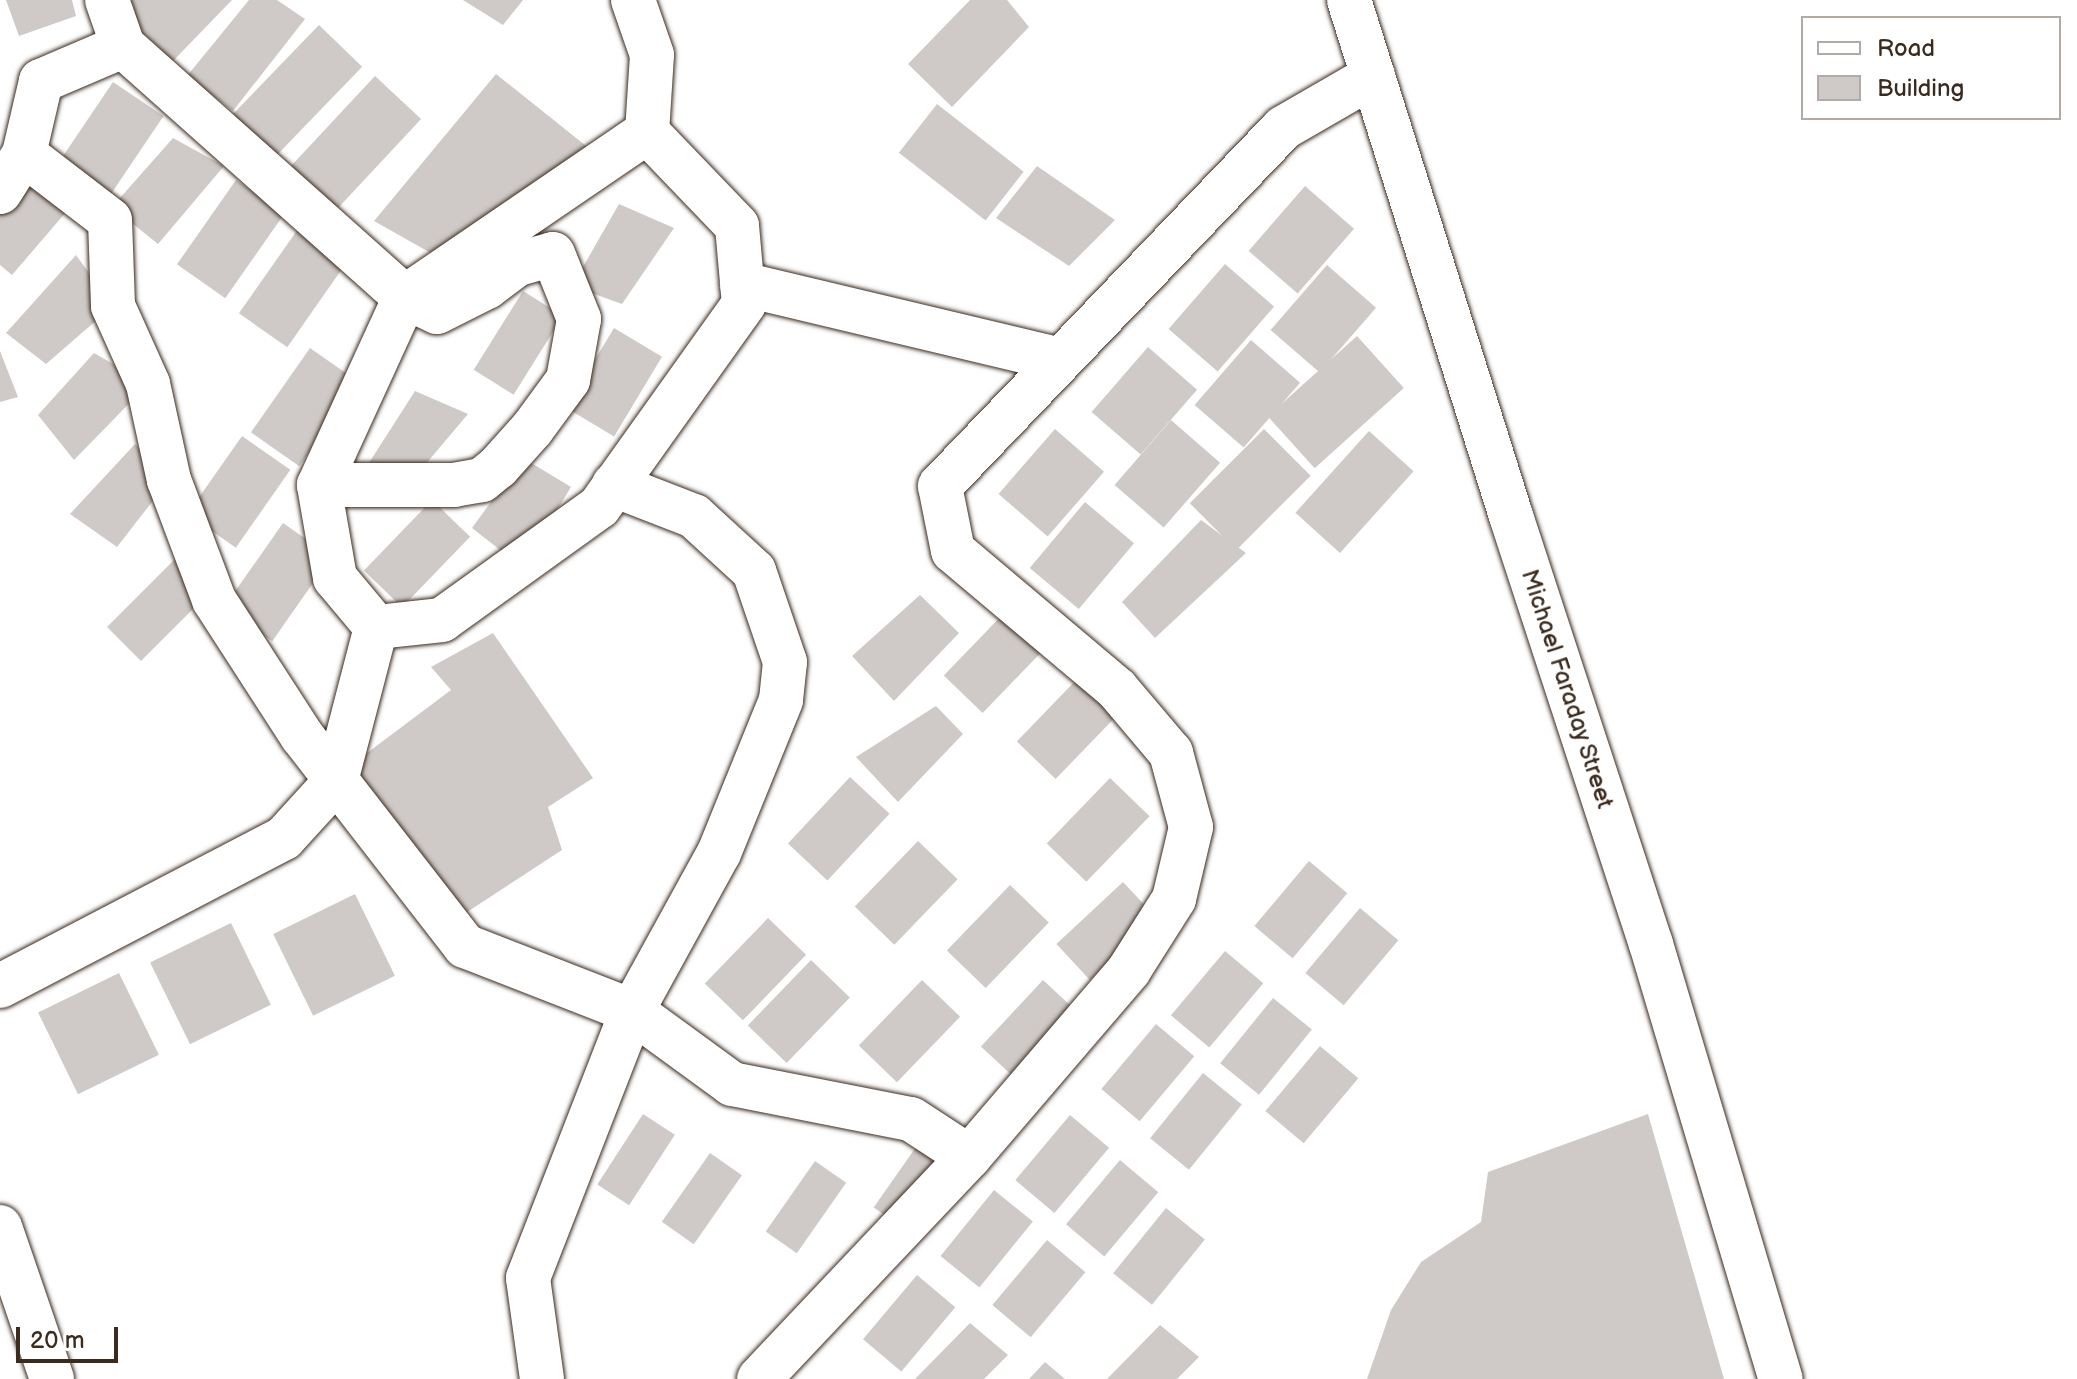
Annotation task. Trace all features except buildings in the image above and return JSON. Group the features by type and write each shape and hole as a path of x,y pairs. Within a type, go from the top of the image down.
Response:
{"street":[{"path":"107,0 123,46 405,297 437,312 487,287 518,264 553,254 579,319 568,380 532,429 482,480 455,485 319,485"},
{"path":"376,627 442,620 599,507 744,304 737,226 647,132 652,55 633,0"},
{"name":"Michael Faraday Street","path":"1349,0 1511,516 1651,944 1781,1379"},
{"path":"0,192 24,154 41,81 123,46"},
{"path":"759,1379 969,1157 1129,970 1174,899 1191,827 1171,753 1126,700 953,551 940,486 1283,128 1373,76"},
{"path":"376,627 335,578 319,485 405,297 647,132"},
{"path":"24,154 110,220 113,306 148,384 169,480 214,600 302,736 465,946 632,1011 732,1084 911,1119 969,1157"},
{"path":"742,284 1060,360"},
{"path":"542,1379 528,1278 632,1011 719,853 781,700 785,662 754,571 694,516 614,485"},
{"path":"0,986 284,838 336,781 376,627"},
{"path":"0,1227 52,1379"}]}
